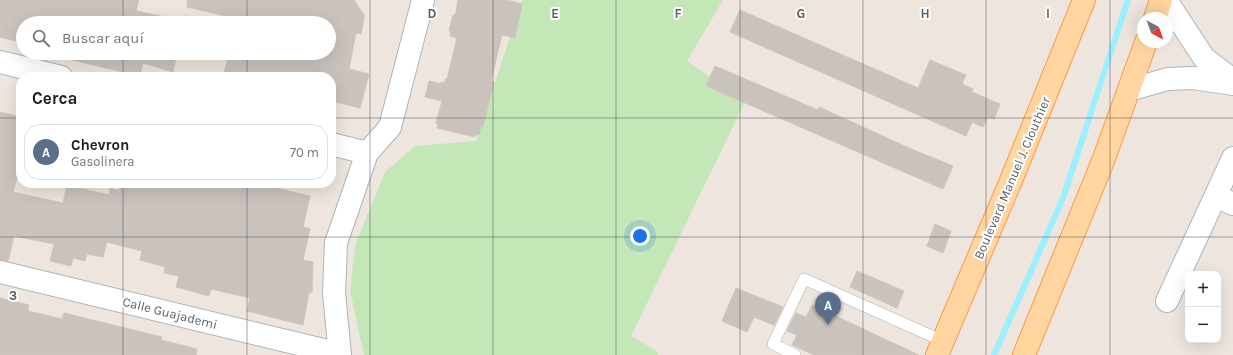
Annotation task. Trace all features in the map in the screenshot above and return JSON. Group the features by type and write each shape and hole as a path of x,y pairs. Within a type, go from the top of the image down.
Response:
{"main road":[{"name":"Boulevard Manuel J. Clouthier","path":"940,348 1084,0"},
{"path":"1156,12 1161,0"},
{"path":"1024,355 1103,161 1144,48"}],"street":[{"path":"340,354 334,293 336,243 367,153 390,127 423,0"},
{"path":"1166,0 1204,58 1233,80"},
{"path":"0,62 41,72"},
{"path":"1129,90 1168,78 1193,78 1233,84"},
{"path":"336,145 367,153"},
{"path":"1167,301 1224,200 1233,158"},
{"name":"Calle Guajademi","path":"0,272 340,354"}],"lane":[{"path":"795,355 773,344 804,279 940,348"}],"green space":[{"path":"522,0 723,0 687,61 745,102 631,336 658,352 658,355 364,355 350,290 356,243 385,172 415,146 476,141"}],"building":[{"path":"0,0 139,0 136,11 160,16 16,16 16,41 0,37"},
{"path":"187,0 354,0 364,15 364,18 361,34 356,33 349,69 369,74 360,108 336,102 336,72 224,72 227,60 336,60 336,16 226,16 187,7"},
{"path":"458,0 507,0 522,4 515,38 502,35 491,81 494,82 483,127 481,126 479,135 476,134 475,137 437,128 438,124 436,123 442,101 425,97 429,81 441,84 441,82 445,83 445,79 447,79 457,38 450,36 451,31 449,31 453,15 454,16 456,12"},
{"path":"740,10 918,88 930,60 966,75 962,84 973,89 972,92 1000,104 994,119 988,117 983,127 972,122 966,136 730,32"},
{"path":"72,60 176,60 173,72 143,63 141,72 123,72"},
{"path":"715,66 818,110 819,107 909,148 953,166 943,189 706,86"},
{"path":"0,112 16,116 16,181 13,192 63,203 66,188 80,188 109,195 110,188 119,191 119,188 276,188 310,196 303,227 310,229 303,260 313,262 312,293 309,292 303,325 247,311 250,298 211,289 209,296 176,287 179,276 164,273 165,267 140,260 142,251 107,242 103,257 87,254 85,261 73,258 71,266 50,261 54,244 14,236 8,261 0,260"},
{"path":"935,224 951,231 943,253 927,246"},
{"path":"857,271 904,291 897,308 850,287"},
{"path":"736,288 783,307 774,325 754,317 747,332 722,321"},
{"path":"0,298 29,305 28,311 62,319 64,313 162,337 161,340 197,349 196,355 0,355"},
{"path":"812,305 919,355 814,355 792,345 797,335 787,331 796,313 806,317"}],"waterway":[{"path":"994,355 1063,198 1128,0"}],"place":[{"name":"Chevron","path":"828,325"}]}
